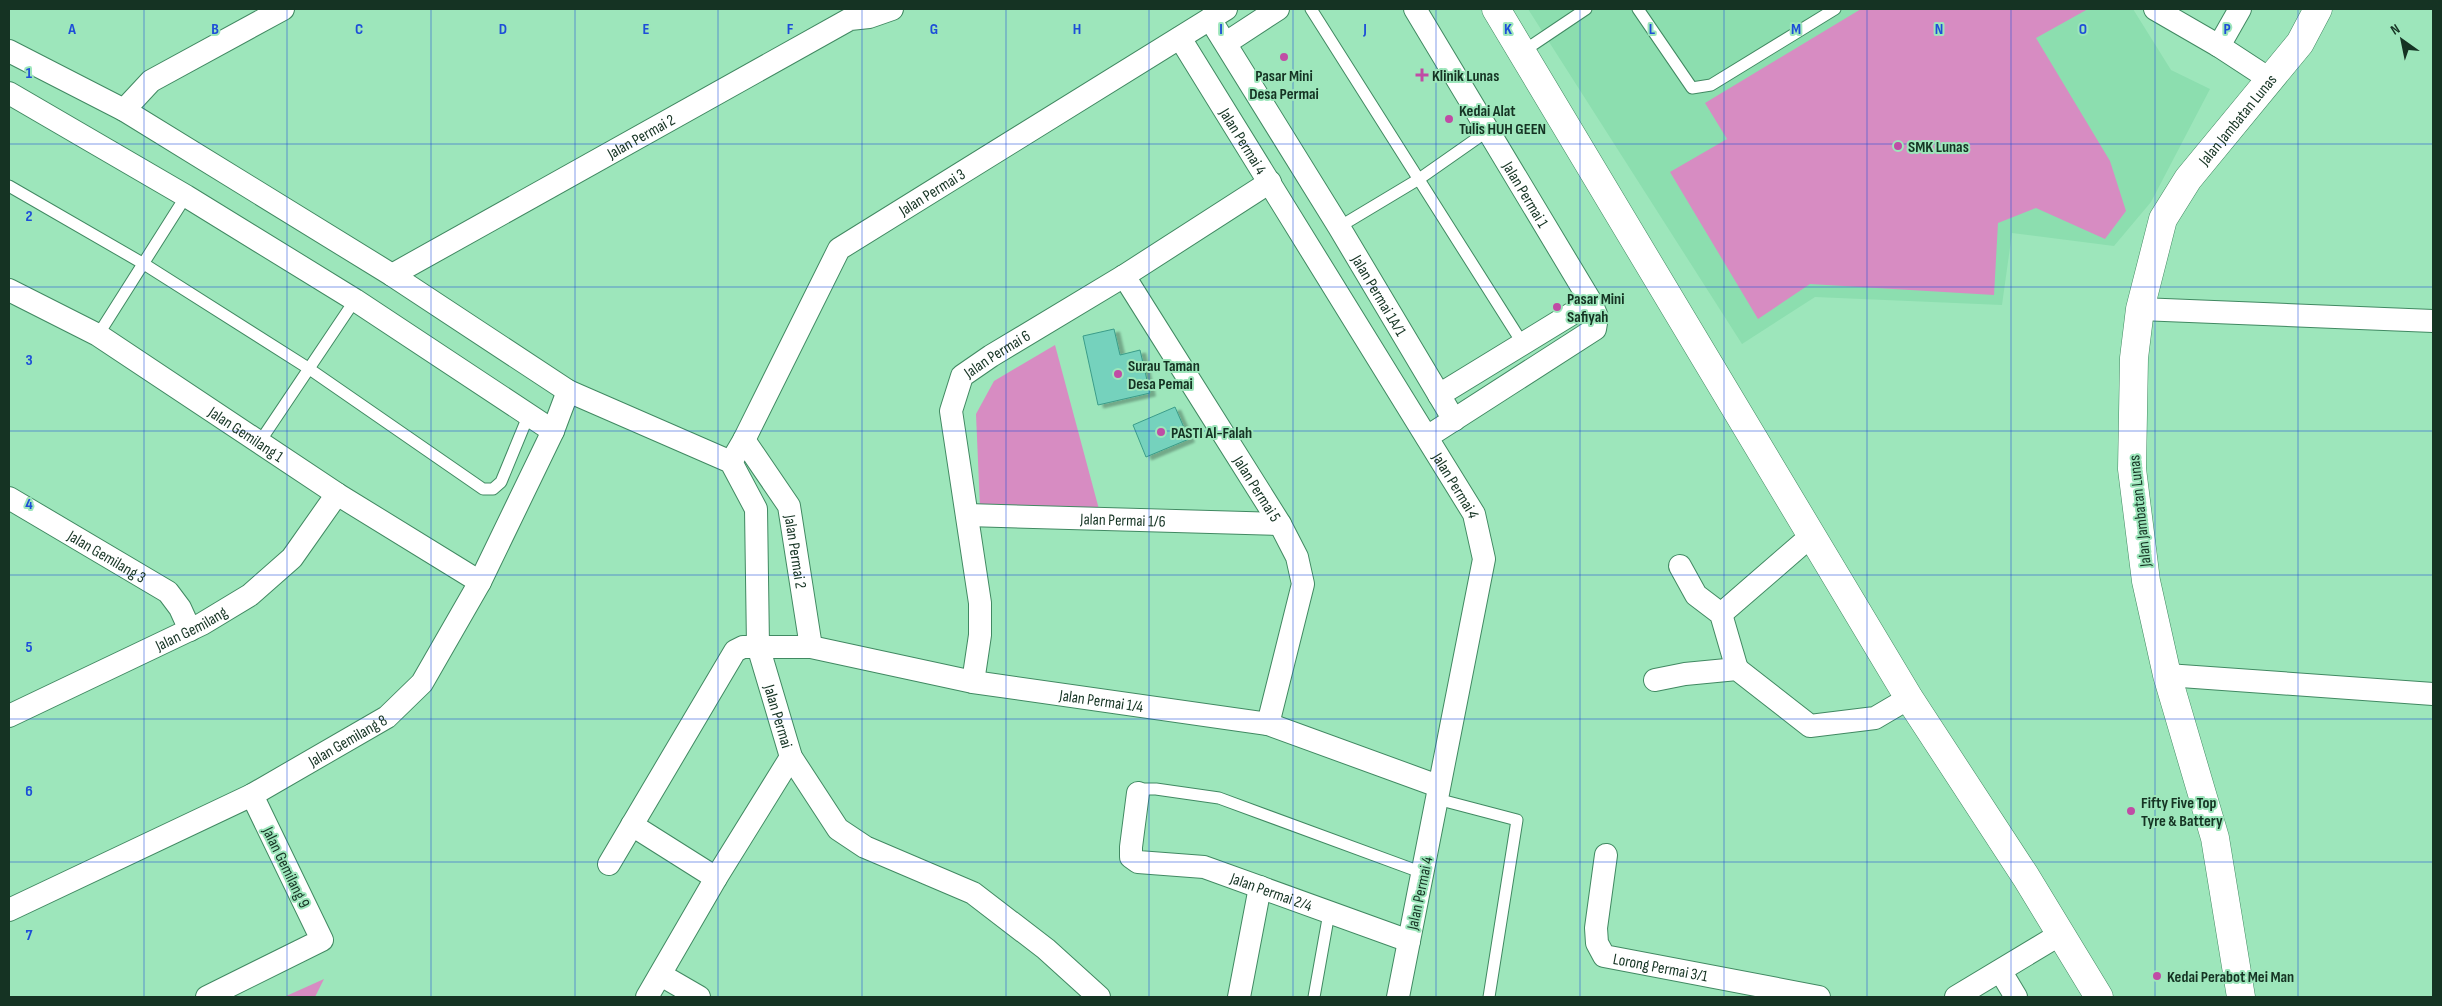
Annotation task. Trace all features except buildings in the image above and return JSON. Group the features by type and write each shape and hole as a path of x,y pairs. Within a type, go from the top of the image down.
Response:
{"main road":[{"path":"1496,9 1811,536 1910,698 2026,877 2099,997"},
{"name":"Jalan Jambatan Lunas","path":"2241,997 2215,838 2168,675 2146,581 2132,469 2134,358 2140,309 2163,219 2188,179 2300,43 2318,9"}],"street":[{"path":"124,110 151,81 283,9"},
{"name":"Jalan Permai 2","path":"392,275 846,14 869,17 892,9"},
{"path":"1226,43 1278,9"},
{"name":"Jalan Permai 1","path":"1415,9 1591,302 1597,317 1596,328 1454,420"},
{"path":"2155,9 2219,46 2271,80"},
{"path":"2219,46 2240,9"},
{"name":"Jalan Permai 1A/1","path":"1218,14 1226,43 1454,420"},
{"name":"Jalan Permai 3","path":"731,462 744,440 839,249 1218,14"},
{"name":"Jalan Permai 4","path":"1180,38 1474,514 1484,559 1398,997"},
{"path":"9,51 124,110 392,275 568,391 731,462"},
{"path":"9,93 186,196 355,300 553,431"},
{"name":"Jalan Permai 6","path":"972,682 980,635 980,604 951,411 962,376 991,356 1124,276 1270,182"},
{"name":"Jalan Permai 5","path":"1124,276 1280,524 1297,558 1303,584 1268,724"},
{"name":"Jalan Gemilang 1","path":"9,290 98,335 336,494 480,582"},
{"path":"1439,395 1591,302"},
{"path":"2140,309 2433,320"},
{"name":"Jalan Gemilang 8","path":"9,910 252,795 386,717 422,683 480,582 553,431 568,391"},
{"path":"1427,437 1454,420"},
{"name":"Jalan Permai 2","path":"744,440 789,506 812,647"},
{"name":"Jalan Permai","path":"731,462 756,509 758,646 791,757 838,829 865,847 974,893 1046,949 1098,997"},
{"name":"Jalan Gemilang","path":"9,716 190,630 250,595 292,558 336,494"},
{"name":"Jalan Gemilang 3","path":"10,501 168,592 180,608 190,630"},
{"name":"Jalan Permai 1/6","path":"967,515 1280,524"},
{"path":"1721,614 1811,536"},
{"path":"1680,566 1696,594 1721,614 1737,668 1810,726 1874,718 1910,698"},
{"name":"Jalan Permai 1/4","path":"609,864 735,652 743,647 812,647 972,682 1268,724 1438,792"},
{"path":"1655,680 1685,674 1737,668"},
{"path":"2168,675 2433,694"},
{"path":"647,997 716,878 791,757"},
{"name":"Jalan Permai 2/4","path":"1138,793 1130,847 1131,857 1138,862 1204,867 1409,941"},
{"name":"Jalan Gemilang 9","path":"207,997 322,940 252,795"},
{"path":"632,825 716,878"},
{"name":"Lorong Permai 3/1","path":"1606,855 1596,928 1597,943 1604,956 1819,997"},
{"path":"1239,997 1260,887"},
{"path":"1956,997 2001,972 2060,935"},
{"path":"2001,972 2016,997"},
{"path":"661,974 699,997"}],"lane":[{"path":"1311,9 1523,344"},
{"path":"1522,52 1586,9"},
{"path":"1638,9 1692,88 1701,88 1711,85 1835,9"},
{"path":"1339,227 1418,179 1489,130"},
{"path":"9,186 144,264 308,368 483,489 493,489 501,482 529,414"},
{"path":"98,335 186,196"},
{"path":"259,443 355,300"},
{"path":"1138,793 1144,789 1156,789 1219,798 1423,873"},
{"path":"1438,792 1517,820 1489,997"},
{"path":"1314,997 1329,913"}],"shaded area":[{"name":"SMK Lunas","path":"1528,9 2133,9 2171,70 2210,89 2151,202 2114,246 2012,233 2002,305 1815,297 1742,344"},
{"name":"SMK Lunas","path":"1861,9 2088,9 2036,38 2110,161 2126,211 2105,239 2036,208 1998,223 1994,295 1810,284 1758,319 1670,172 1727,139 1705,103"},
{"path":"1055,345 1100,513 980,508 976,414 994,381"},
{"path":"324,979 315,997 284,997"}],"place":[{"name":"Pasar Mini Desa Permai","path":"1284,57"},
{"name":"Klinik Lunas","path":"1422,75"},
{"name":"Kedai Alat Tulis HUH GEEN","path":"1449,119"},
{"name":"SMK Lunas","path":"1898,146"},
{"name":"Pasar Mini Safiyah","path":"1557,307"},
{"name":"Surau Taman Desa Pemai","path":"1118,374"},
{"name":"PASTI Al-Falah","path":"1161,432"},
{"name":"Fifty Five Top Tyre & Battery","path":"2131,811"},
{"name":"Kedai Perabot Mei Man","path":"2157,976"}]}
